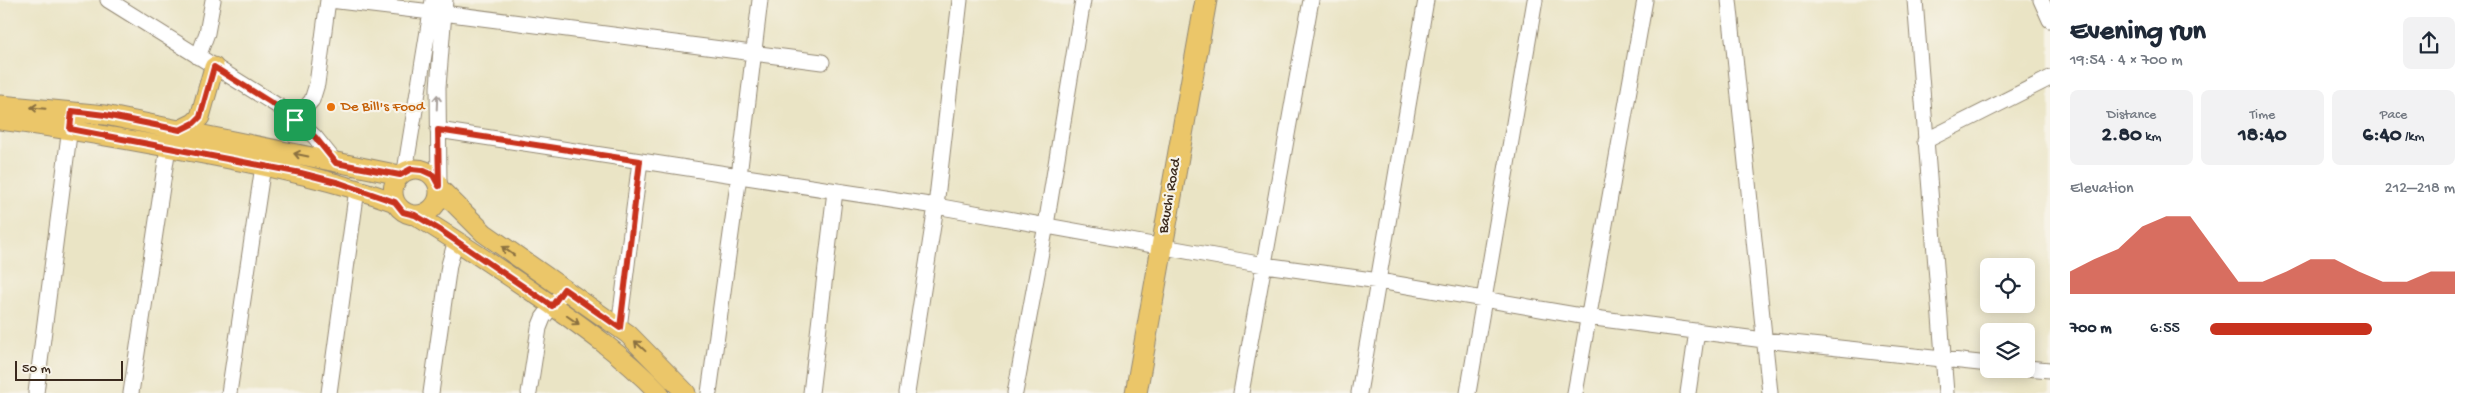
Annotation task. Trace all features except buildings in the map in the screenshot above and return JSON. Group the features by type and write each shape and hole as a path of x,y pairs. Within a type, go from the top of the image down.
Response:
{"highway":[{"name":"Bauchi Road","path":"1136,393 1155,245 1191,0"},
{"name":"Bauchi Road","path":"1123,393 1206,0"}],"main road":[{"path":"180,130 194,123 200,117 214,67"},
{"path":"0,105 71,120 168,147 263,166 357,189 395,202"},
{"path":"0,120 71,120 105,115 336,163 403,173 422,170 433,175 439,187 484,233 620,328 663,368 686,393"},
{"path":"403,173 393,186 395,202 403,212 415,215 456,240 608,345 651,390"},
{"path":"415,215 426,214 434,208 439,198 439,187"}],"street":[{"path":"108,0 295,120 315,137 336,163"},
{"path":"198,57 207,33 213,0"},
{"path":"295,120 312,100 317,84 329,0 438,6 822,62"},
{"path":"709,393 739,176 760,0"},
{"path":"907,393 936,206 960,0"},
{"path":"1015,393 1046,225 1083,0"},
{"path":"1241,393 1311,0"},
{"path":"1359,393 1426,0"},
{"path":"1468,393 1535,0"},
{"path":"1575,393 1587,316 1645,0"},
{"path":"1729,0 1770,393"},
{"path":"1915,0 1946,393"},
{"path":"2041,0 2050,20"},
{"path":"438,6 439,187"},
{"path":"403,173 438,6"},
{"path":"1925,141 2050,78"},
{"path":"36,393 71,120"},
{"path":"438,130 936,206 1264,265 1379,281 1587,316 1764,340 1980,363"},
{"path":"131,393 168,147"},
{"path":"620,328 640,161"},
{"path":"230,393 263,166"},
{"path":"329,393 357,189"},
{"path":"811,393 836,191"},
{"path":"431,393 449,265 456,240"},
{"path":"529,393 539,328 564,289"},
{"path":"1688,393 1697,331"},
{"path":"651,390 663,368"},
{"path":"2035,369 2050,370"}],"place":[{"name":"De Bill's Food","path":"331,107"}],"route":[{"path":"214,67 286,112 295,120 315,137 336,163 400,175 405,171 417,168 433,175 439,186 438,130 640,161 620,328 564,289 552,306 440,230 415,215 403,212 395,202 340,183 301,173 70,129 72,111 105,115 180,130 194,123 200,117 214,67"}]}
